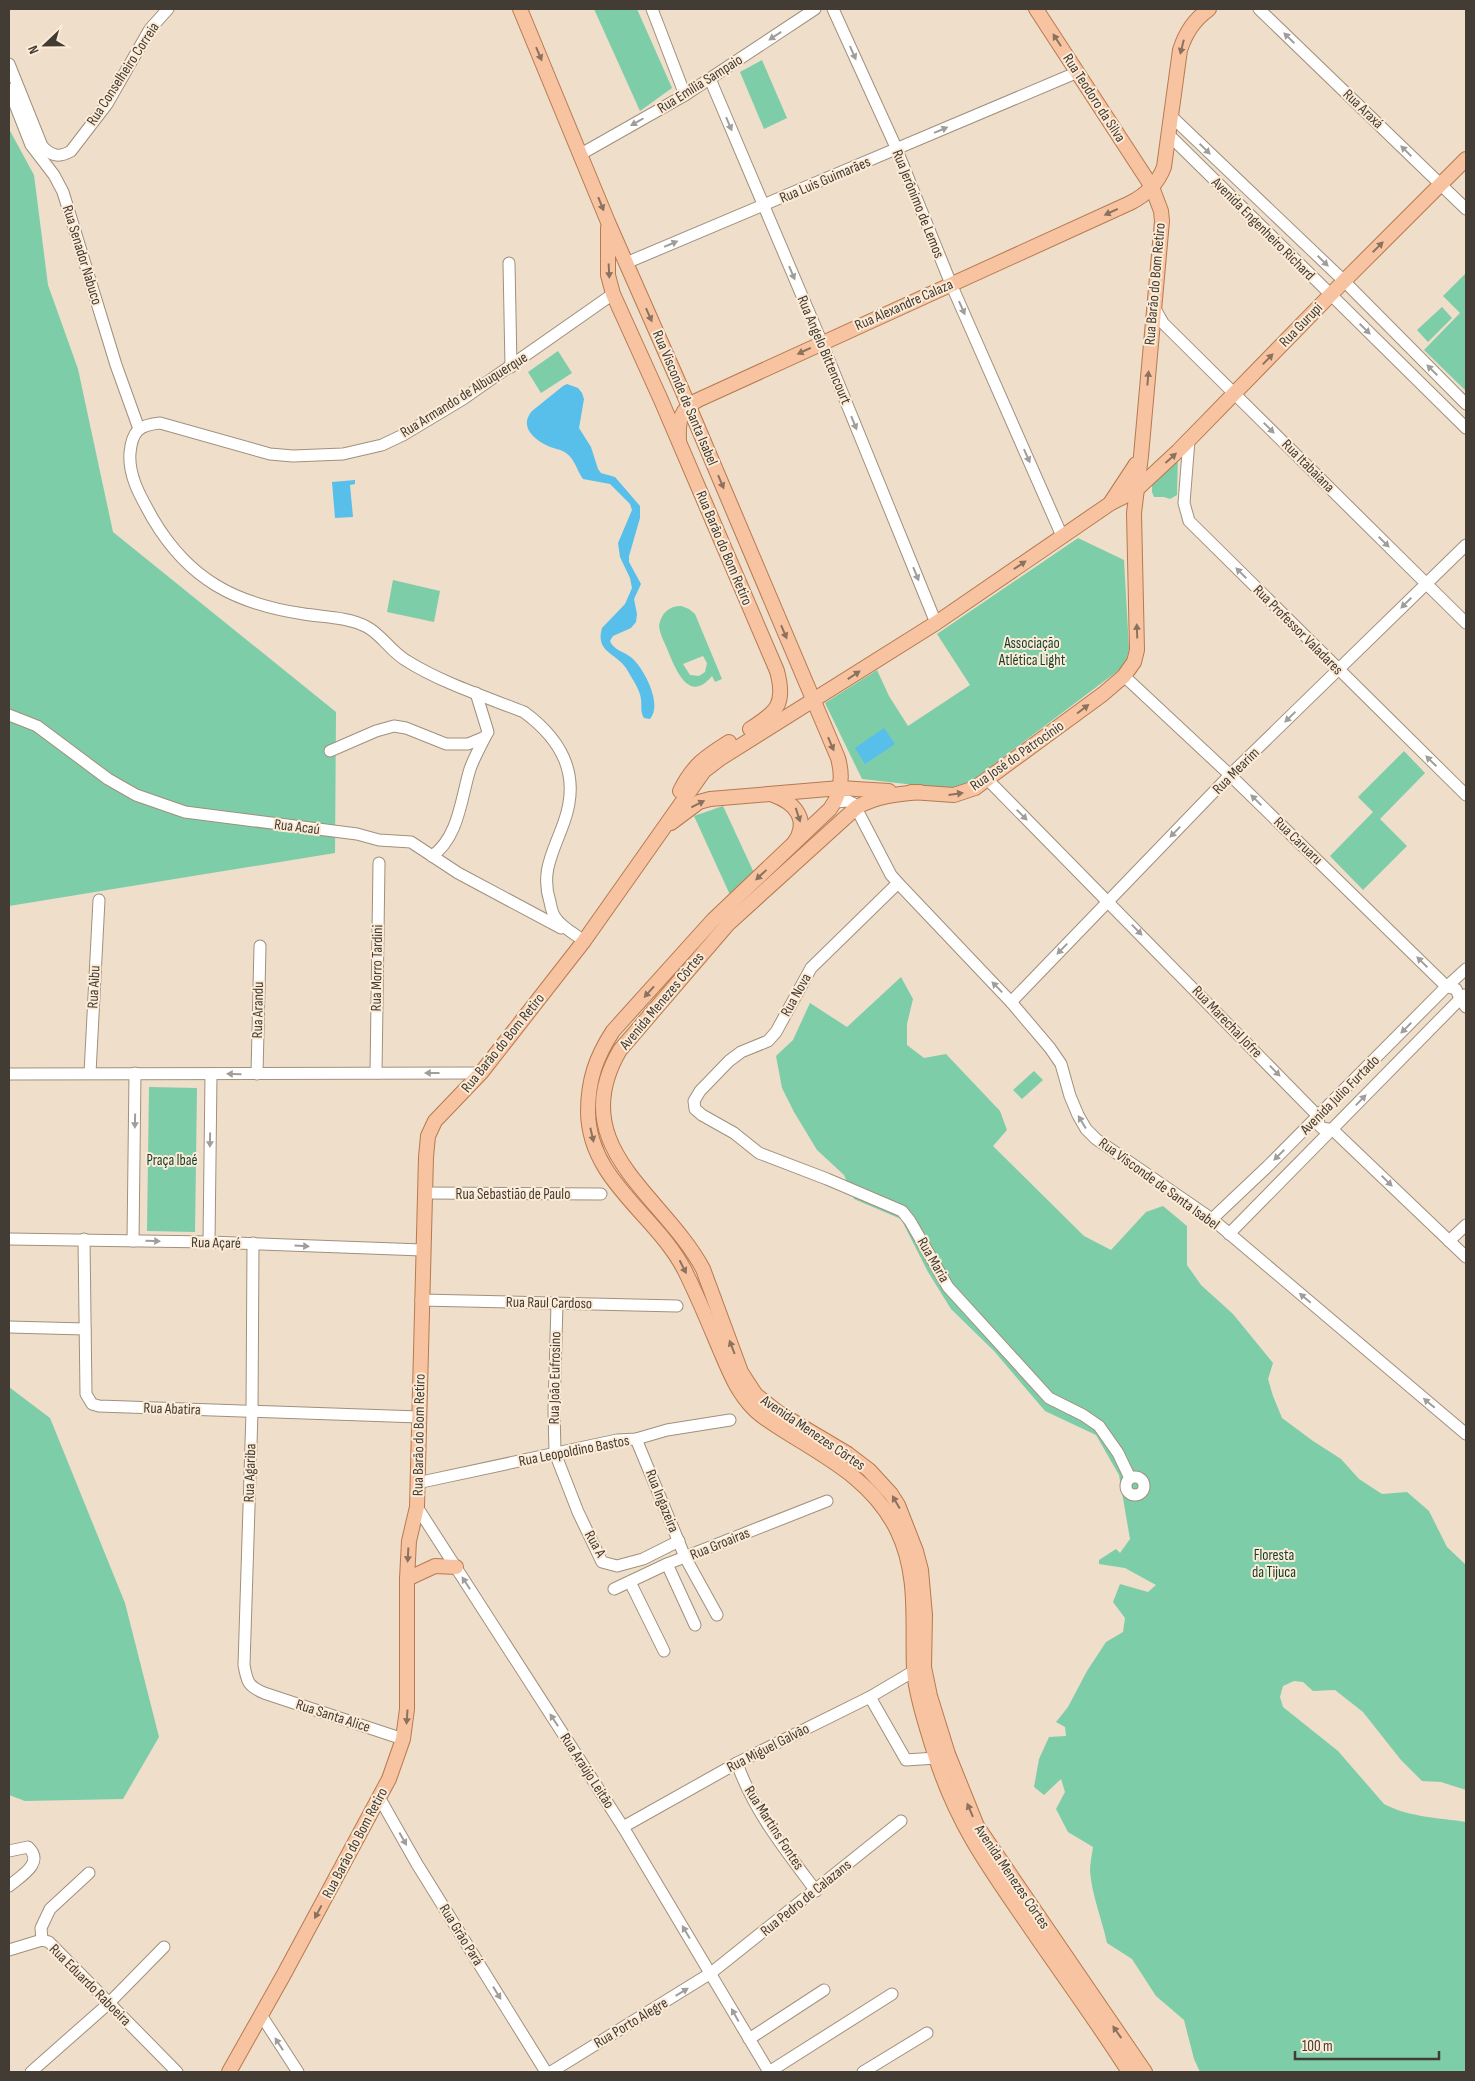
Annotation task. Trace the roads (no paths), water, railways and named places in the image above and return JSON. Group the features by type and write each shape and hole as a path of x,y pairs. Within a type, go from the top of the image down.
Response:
{"main road":[{"name":"Rua Visconde de Santa Isabel","path":"520,9 582,154 608,222 688,405 840,766 838,795"},
{"name":"Rua Teodoro da Silva","path":"1036,9 1152,187"},
{"path":"1152,187 1164,167 1170,115 1184,36 1192,24 1209,9"},
{"name":"Rua Gurupi","path":"1135,491 1190,440 1330,295 1466,159"},
{"name":"Rua Alexandre Calaza","path":"688,405 1130,203 1152,187"},
{"name":"Rua Barão do Bom Retiro","path":"229,2072 389,1779 403,1739 407,1709 407,1578 409,1541 417,1507 426,1146 431,1128 435,1121 481,1073 584,941 691,787 708,767 936,623 1111,503 1135,491 1141,456 1162,221 1152,187"},
{"name":"Rua Barão do Bom Retiro","path":"608,222 608,276 613,294 777,671 781,695 777,708 765,720 710,753 693,768 659,834"},
{"path":"678,440 680,421 688,405"},
{"name":"Rua Barão do Bom Retiro","path":"1111,503 1141,456"},
{"name":"Rua José do Patrocínio","path":"659,834 699,802 710,799 768,794 838,795 920,792 954,796 969,791 988,780 1103,694 1124,676 1134,662 1137,650 1135,491"},
{"name":"Avenida Menezes Côrtes","path":"920,792 883,796 857,807 728,924 633,1033 612,1062 606,1080 603,1108 604,1125 609,1141 620,1161 637,1185 685,1238 696,1255 747,1384 767,1405 848,1454 869,1470 898,1504 914,1543 921,1570 925,1615 924,1667 930,1696 948,1754 977,1826 1145,2072"},
{"path":"768,794 788,802 798,813 800,830 796,841 787,850"},
{"name":"Avenida Menezes Côrtes","path":"838,795 812,828 713,920 613,1031 595,1064 588,1096 588,1118 592,1138 603,1167 679,1259 731,1374 743,1396 760,1415 772,1424 841,1465 860,1480 887,1512 898,1531 912,1573 915,1611 914,1671 936,1758 954,1806 978,1852 1129,2072"},
{"path":"407,1578 435,1566 456,1567"}],"street":[{"name":"Rua Conselheiro Correia","path":"9,64 42,146 56,156 64,156 71,151 106,104 150,29 168,9"},
{"path":"652,9 686,95"},
{"name":"Rua Emília Sampaio","path":"582,154 686,95 816,9"},
{"name":"Rua Jerônimo de Lemos","path":"833,9 896,150 951,284 1062,536"},
{"name":"Rua Araxá","path":"1259,9 1466,209"},
{"name":"Rua Luis Guimarães","path":"626,263 1078,72"},
{"name":"Rua Angelo Bittencourt","path":"710,78 822,343 936,623"},
{"name":"Rua Senador Nabuco","path":"9,90 31,146 54,176 63,192 116,365 139,429"},
{"name":"Avenida Engenheiro Richard","path":"1170,115 1344,281 1466,404"},
{"name":"Avenida Engenheiro Richard","path":"1168,134 1466,428"},
{"path":"509,264 511,367"},
{"name":"Rua Armando de Albuquerque","path":"139,429 145,425 160,423 270,454 293,456 342,454 382,445 403,435 463,399 613,294"},
{"name":"Rua Itabaiana","path":"1154,307 1163,323 1466,622"},
{"path":"139,429 131,444 129,462 132,478 144,504 163,536 180,557 197,572 225,591 256,604 282,611 342,620 367,627 405,660 419,669 524,712 539,723 556,741 570,779 569,800 565,820 548,864 546,888 554,916 584,941"},
{"name":"Rua Professor Valadares","path":"1190,440 1184,504 1189,521 1466,795"},
{"name":"Rua Mearim","path":"1011,1002 1230,775 1339,671 1466,545"},
{"name":"Rua Caruaru","path":"1124,676 1230,775 1444,990 1456,989 1461,1001"},
{"path":"432,856 443,849 458,815 471,767 488,732 476,693"},
{"name":"Rua Acaú","path":"9,715 36,726 108,778 136,795 185,812 357,834 379,840 411,842 466,878 584,941"},
{"path":"330,751 376,731 394,726 406,728 446,744 468,744 485,737"},
{"name":"Rua Marechal Jofre","path":"988,780 1320,1114 1318,1125 1322,1128 1335,1127 1466,1257"},
{"path":"838,795 857,807"},
{"name":"Rua Visconde de Santa Isabel","path":"857,807 891,875 1011,1002 1050,1048 1061,1064 1070,1096 1086,1129 1113,1152 1212,1219 1466,1434"},
{"name":"Rua Morro Tardini","path":"376,1073 379,863"},
{"name":"Rua Nova","path":"694,1101 700,1091 729,1061 741,1052 768,1041 776,1032 811,968 898,883"},
{"name":"Rua Aibu","path":"90,1073 99,900"},
{"name":"Rua Arandu","path":"257,1074 260,946"},
{"name":"Avenida Julio Furtado","path":"1212,1219 1466,969"},
{"name":"Avenida Julio Furtado","path":"1229,1234 1461,1001"},
{"path":"9,1074 135,1072 211,1074 481,1073"},
{"path":"133,1241 135,1072"},
{"path":"209,1242 211,1074"},
{"name":"Rua Maria","path":"694,1101 695,1109 702,1115 734,1133 759,1153 902,1211 910,1221 948,1287 1048,1398 1084,1415 1099,1426 1118,1453 1130,1478"},
{"name":"Rua Sebastião de Paulo","path":"425,1193 601,1194"},
{"path":"1449,1241 1466,1224"},
{"name":"Rua Açaré","path":"9,1239 253,1243 422,1250"},
{"name":"Rua Abatira","path":"84,1240 86,1394 92,1404 99,1406 419,1417"},
{"name":"Rua Agariba","path":"253,1243 252,1412 244,1665 247,1679 252,1687 264,1693"},
{"name":"Rua Raul Cardoso","path":"421,1300 677,1306"},
{"name":"Rua João Eufrosino","path":"555,1453 554,1409 557,1304"},
{"path":"9,1327 85,1329"},
{"name":"Rua Leopoldino Bastos","path":"417,1482 617,1440 636,1439 667,1430 730,1420"},
{"name":"Rua Ingazeira","path":"636,1439 685,1557 717,1615"},
{"name":"Rua A","path":"555,1453 578,1512 602,1562 617,1566 643,1559 679,1541"},
{"name":"Rua Groairas","path":"614,1589 667,1564 827,1501"},
{"name":"Rua Araújo Leitão","path":"417,1507 623,1827 769,2072 892,1994"},
{"path":"667,1564 695,1625"},
{"path":"630,1582 664,1651"},
{"name":"Rua Miguel Galvão","path":"623,1827 737,1763 870,1697 914,1671"},
{"name":"Rua Santa Alice","path":"264,1693 403,1739"},
{"path":"870,1697 906,1760 936,1758"},
{"name":"Rua Martins Fontes","path":"737,1763 747,1789 765,1819 816,1890"},
{"name":"Rua Grão Pará","path":"379,1797 417,1864 546,2072"},
{"name":"Rua Pedro de Calazans","path":"711,1973 901,1821"},
{"path":"9,1851 28,1847 34,1854 35,1860 34,1865 9,1886"},
{"name":"Rua Eduardo Raboeira","path":"89,1873 50,1909 41,1928 42,1940 49,1942 177,2072"},
{"path":"9,1950 42,1940"},
{"path":"31,2072 108,2004 164,1948"},
{"name":"Rua Porto Alegre","path":"550,2072 711,1973"},
{"path":"749,2040 824,1990"},
{"path":"260,2015 298,2072"},
{"path":"863,2072 927,2033"}],"water":[{"path":"567,384 578,388 582,393 584,399 579,428 591,447 598,469 601,473 615,477 640,506 640,518 629,556 629,562 641,584 634,599 637,614 636,622 631,628 613,636 610,641 616,649 632,658 642,670 653,696 653,713 650,719 643,716 640,695 626,668 601,642 602,628 625,604 632,588 630,578 620,557 618,543 632,510 630,504 610,484 583,479 569,456 537,440 527,427 528,417 532,411"},
{"path":"355,480 355,484 350,485 353,517 335,518 332,482"},
{"path":"884,728 895,744 865,764 855,748"}],"park label":[{"name":"Associação Atlética Light","path":"1032,652"},
{"name":"Praça Ibaé","path":"172,1160"},
{"name":"Floresta da Tijuca","path":"1274,1564"}]}
